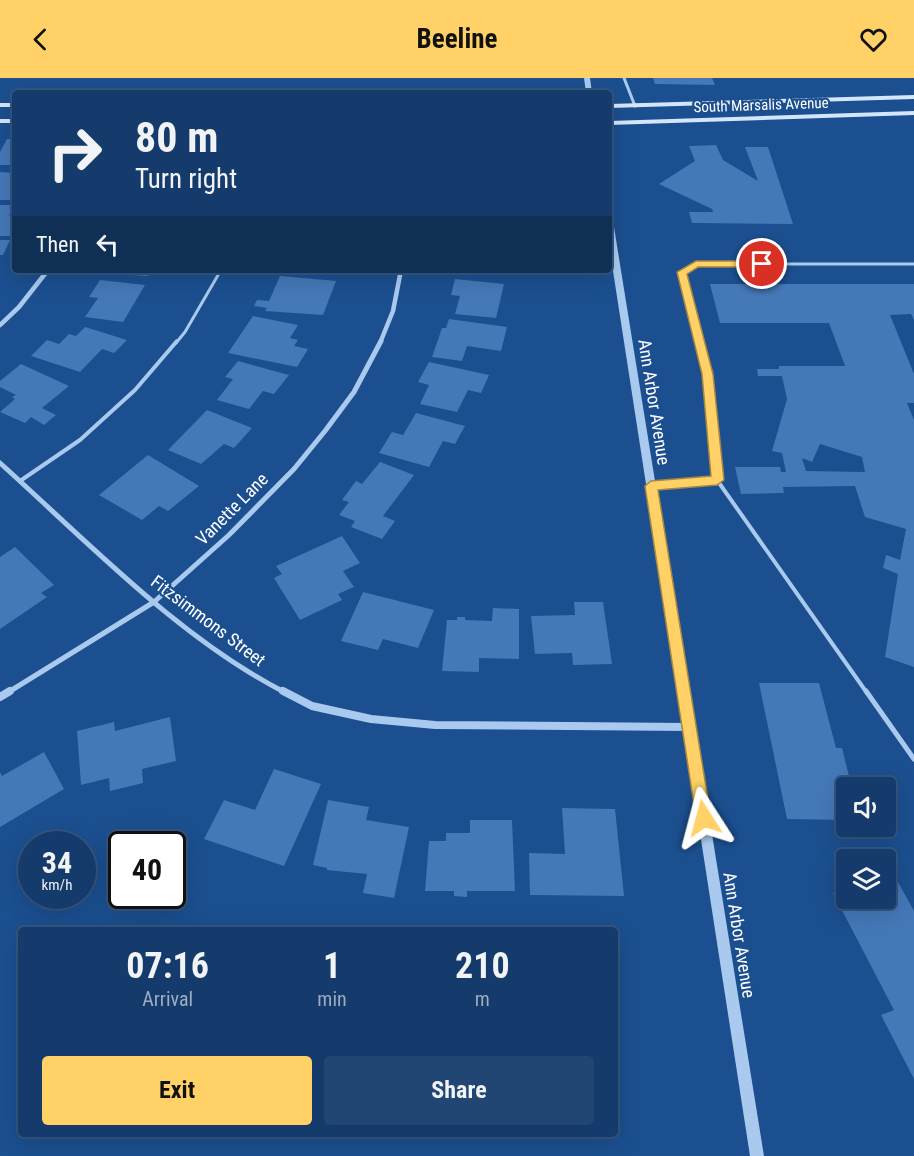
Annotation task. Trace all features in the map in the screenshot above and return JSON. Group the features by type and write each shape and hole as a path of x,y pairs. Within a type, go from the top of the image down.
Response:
{"main road":[{"name":"South Marsalis Avenue","path":"612,106 914,97"},
{"name":"South Marsalis Avenue","path":"612,123 914,113"}],"street":[{"name":"Ann Arbor Avenue","path":"612,240 757,1156"},
{"path":"0,325 20,307 46,273"},
{"name":"Vanette Lane","path":"0,698 154,602 228,537 291,472 328,427 360,380 385,334 401,273"},
{"name":"Fitzsimmons Street","path":"0,463 154,602 251,675 312,706 371,719 435,725 689,727"}],"lane":[{"path":"624,78 635,106"},
{"path":"914,264 696,264 682,272 707,374 717,480 914,759"},
{"path":"20,482 80,440 135,390 185,332 219,273"},
{"path":"651,486 717,480"}],"building":[{"path":"653,78 712,78 715,85 655,84"},
{"path":"7,139 12,139 12,165 0,165 0,152"},
{"path":"716,145 723,160 758,181 745,147 768,147 793,224 692,223 689,212 713,212 712,209 659,184 695,161 689,146"},
{"path":"0,172 12,173 12,200 0,200"},
{"path":"0,205 12,205 9,216 12,216 12,236 0,236"},
{"path":"0,240 10,240 3,255 0,255"},
{"path":"98,273 150,273 148,276"},
{"path":"302,273 339,273 339,275"},
{"path":"429,273 498,273 498,274"},
{"path":"280,276 336,281 323,315 265,311 267,308 254,306 257,300 269,301"},
{"path":"455,279 504,284 496,318 455,314 460,296 451,295"},
{"path":"100,280 145,285 123,322 85,317 98,298 89,297"},
{"path":"710,284 914,284 914,320 911,314 890,315 914,374 914,403 907,403 914,420 914,667 885,657 898,574 883,568 886,555 900,560 906,529 865,517 855,486 783,487 784,493 741,494 735,467 780,467 781,472 786,472 782,453 772,451 787,399 782,376 758,376 757,369 779,369 779,366 845,366 829,323 720,323","holes":["820,444 862,457 865,472 806,471 802,458 812,462"]},
{"path":"253,316 298,325 290,338 298,340 294,346 308,349 297,367 228,353"},
{"path":"449,319 507,327 501,351 467,346 462,361 432,357 442,328 446,328"},
{"path":"85,327 127,340 114,353 102,349 80,372 31,356 47,340 59,344 69,334 76,336"},
{"path":"238,361 289,375 274,394 263,391 249,409 217,400 233,379 225,377"},
{"path":"429,362 489,375 481,393 468,390 457,412 420,404 429,385 418,382"},
{"path":"21,364 69,386 42,408 56,415 44,425 31,417 25,423 0,412 15,399 12,397 16,395 0,387 0,381"},
{"path":"207,410 252,428 234,448 224,444 201,464 168,450"},
{"path":"416,413 465,426 455,444 443,441 429,467 379,453 392,432 403,435"},
{"path":"148,455 199,486 168,511 159,506 142,520 99,495"},
{"path":"380,462 414,475 383,516 395,521 382,539 351,527 355,521 339,515 349,502 342,500 356,481 362,484"},
{"path":"342,536 360,563 343,571 354,587 338,594 342,600 300,620 274,578 282,574 276,566"},
{"path":"15,547 54,585 41,593 47,597 0,629 0,557"},
{"path":"363,592 434,610 418,648 383,639 378,650 341,641"},
{"path":"574,602 603,602 612,664 573,665 572,653 535,654 531,616 575,615"},
{"path":"493,608 519,609 519,659 479,658 479,672 442,671 447,620 465,617 465,620 492,621"},
{"path":"759,683 819,683 836,748 842,748 849,777 836,777 836,820 787,819"},
{"path":"170,717 176,761 142,769 143,783 110,791 109,778 81,785 77,731 114,722 115,731"},
{"path":"44,752 64,789 0,827 0,772 2,776"},
{"path":"274,769 321,784 284,866 204,839 224,800 255,810"},
{"path":"328,800 369,807 366,820 409,827 394,898 363,893 367,874 327,870 327,868 313,865"},
{"path":"562,808 615,809 624,896 530,895 529,853 565,854"},
{"path":"470,820 512,820 515,891 467,891 467,897 454,896 454,891 425,891 429,841 446,841 446,833 470,833"},
{"path":"896,879 914,911 914,1079 881,1015 894,1010 841,909 896,909"}],"route":[{"path":"704,818 651,486 717,480 707,374 682,272 696,264 762,264"}]}
